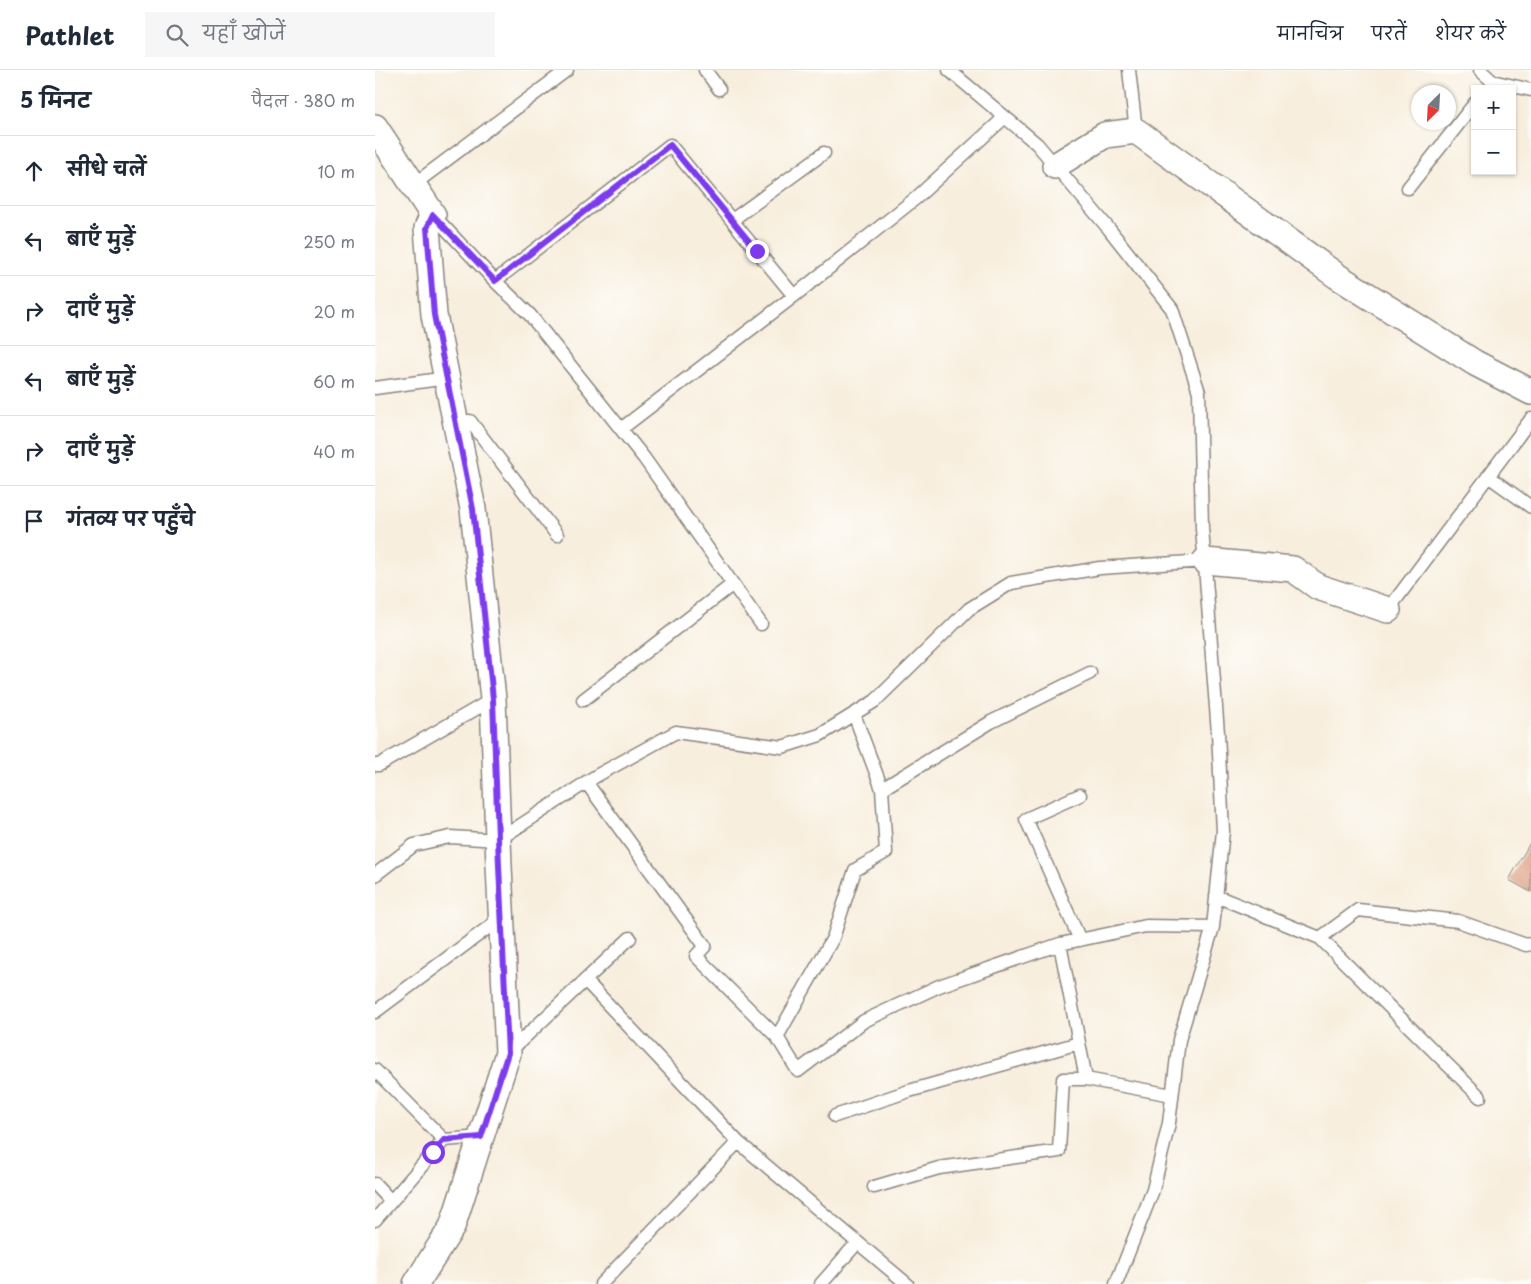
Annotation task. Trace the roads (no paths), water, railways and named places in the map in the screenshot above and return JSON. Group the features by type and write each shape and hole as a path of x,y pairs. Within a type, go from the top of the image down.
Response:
{"street":[{"path":"375,127 433,215 427,228 434,315 473,509 493,699 508,1053 452,1227 416,1284"},
{"path":"1055,166 1105,136 1136,131 1337,276 1475,363 1531,392"},
{"path":"1205,561 1293,569 1318,587 1388,610"}],"lane":[{"path":"413,184 567,70"},
{"path":"705,70 719,89"},
{"path":"949,70 1037,144 1109,229 1171,309 1199,392 1202,528 1223,831 1213,927 1179,1040 1169,1123 1153,1190 1116,1284"},
{"path":"1129,70 1136,131"},
{"path":"1480,70 1489,85"},
{"path":"1516,88 1531,90"},
{"path":"1408,188 1471,108"},
{"path":"621,429 794,296 916,198 1005,117"},
{"path":"495,281 670,145 794,296"},
{"path":"732,220 824,153"},
{"path":"433,215 530,316 645,458 761,624"},
{"path":"375,388 447,378"},
{"path":"1388,610 1531,419"},
{"path":"455,422 470,421 557,536"},
{"path":"1488,476 1531,507"},
{"path":"375,875 414,845 450,837 498,840 586,782 676,732 782,747 820,735 875,701 969,609 1011,583 1100,568 1205,561"},
{"path":"583,700 733,584"},
{"path":"882,789 991,722 1090,672"},
{"path":"375,765 493,699"},
{"path":"777,1036 833,938 855,870 886,852 882,789 854,714"},
{"path":"586,782 705,946 695,956 777,1036 798,1071 863,1021 939,986 1060,944 1146,926 1213,927"},
{"path":"1080,795 1026,819 1080,940"},
{"path":"1216,896 1320,938 1480,1097"},
{"path":"1320,938 1357,910 1458,921 1526,945 1531,944"},
{"path":"375,1012 501,918"},
{"path":"508,1053 630,938"},
{"path":"1060,944 1087,1079"},
{"path":"585,980 738,1142 907,1284"},
{"path":"835,1116 909,1091 1079,1043"},
{"path":"375,1070 444,1140"},
{"path":"874,1186 939,1168 1059,1151 1063,1079 1087,1079 1172,1095"},
{"path":"375,1220 444,1140 481,1137"},
{"path":"601,1284 738,1142"},
{"path":"375,1184 391,1201"},
{"path":"821,1284 857,1243"}]}
